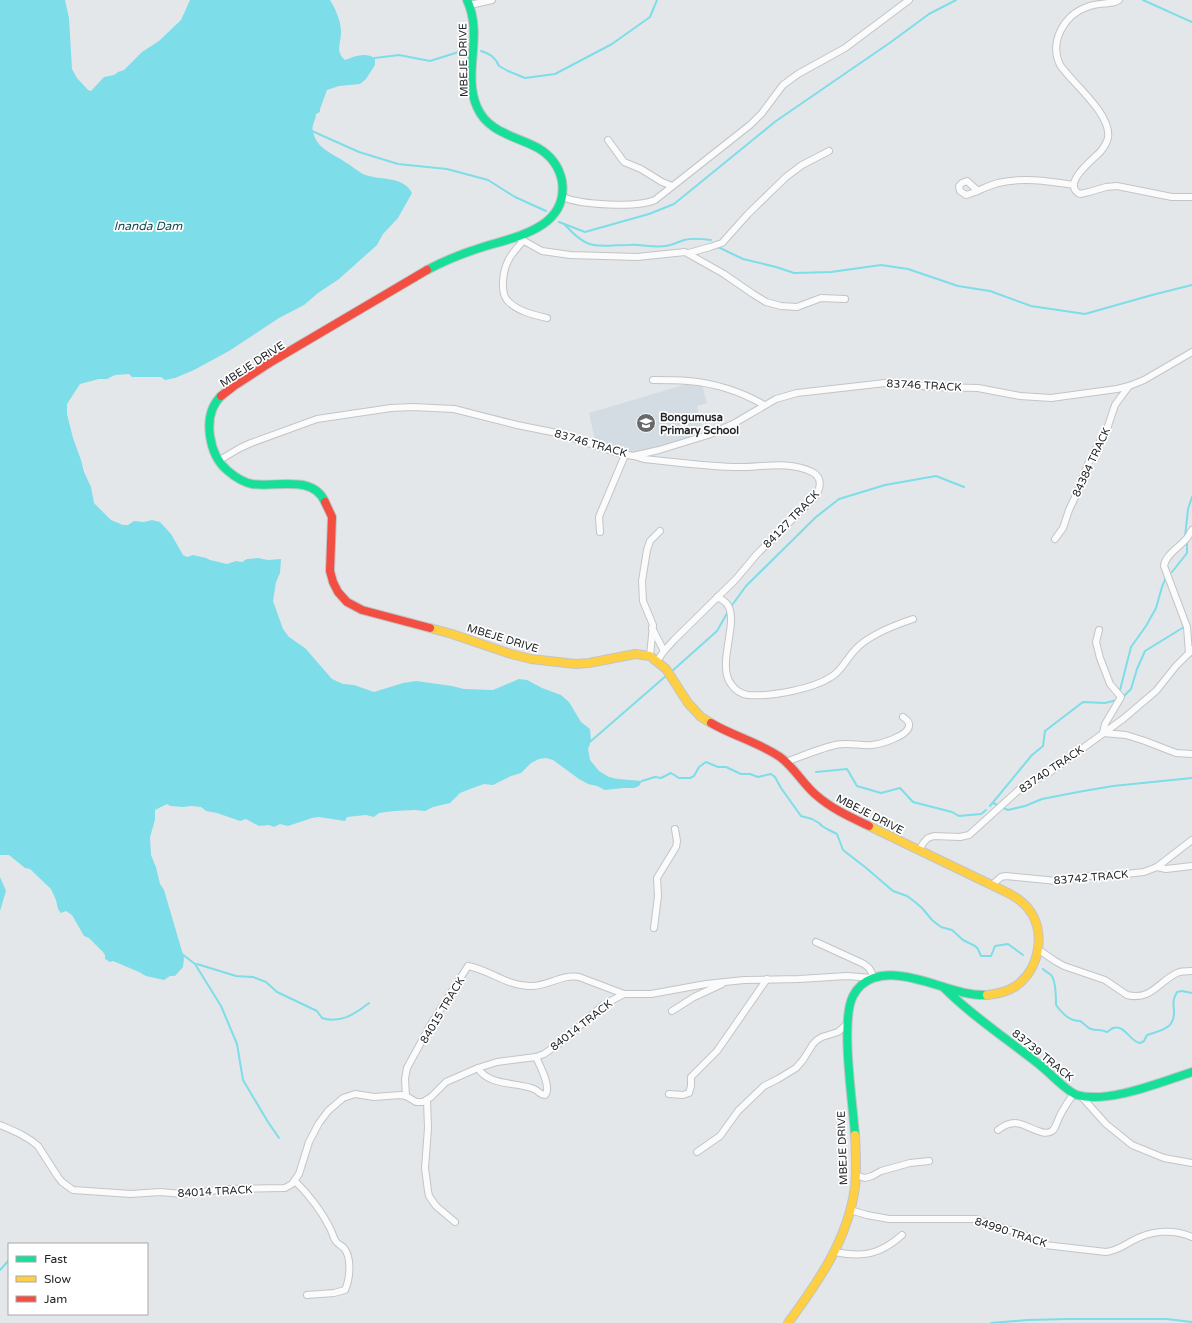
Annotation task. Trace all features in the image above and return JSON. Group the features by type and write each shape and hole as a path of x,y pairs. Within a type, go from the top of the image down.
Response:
{"street":[{"path":"468,2 492,0"},
{"path":"563,197 569,200 582,202 621,204 644,204 655,200 750,125 762,113 783,85 798,74 845,48 909,0"},
{"path":"1119,0 1115,2 1087,6 1070,16 1064,24 1055,44 1056,58 1060,65 1102,115 1108,131 1108,137 1102,150 1079,174 1074,185 1075,190 1080,194 1106,187 1117,186 1172,197 1192,197"},
{"name":"MBEJE DRIVE","path":"468,2 474,20 472,75 474,100 477,109 482,118 496,129 536,147 551,156 556,163 559,172 563,197 557,208 546,222 520,239 462,255 421,273 256,372 229,390 216,401 211,412 209,425 210,437 218,461 232,477 244,483 262,486 291,484 305,485 325,499 330,508 333,528 330,564 331,576 338,594 352,606 452,634 511,654 531,659 576,664 635,654 650,656 666,669 688,703 701,717 719,728 758,744 772,752 786,762 816,795 837,811 992,885 1016,899 1029,909 1038,931 1039,950 1035,962 1025,978 1015,987 997,994 980,995 942,987 901,975 890,974 873,977 861,984 853,995 848,1008 848,1024 849,1065 855,1133 856,1175 854,1191 843,1234 835,1252 824,1272 788,1323"},
{"path":"608,140 624,162 641,169 662,182 672,186"},
{"path":"547,318 519,309 510,304 505,296 504,281 508,259 520,239 542,251 570,255 637,257 689,252 710,247 722,243 748,214 786,177 802,165 829,151"},
{"path":"978,191 998,183 1020,180 1047,181 1074,185"},
{"path":"689,252 753,294 773,304 797,307 821,298 845,299"},
{"name":"83746 TRACK","path":"218,461 251,442 317,419 391,408 413,407 446,408 557,433 625,455 633,456 659,450 734,424 764,405 798,393 894,382 930,387 985,388 1020,396 1039,398 1073,395 1129,386 1144,380 1192,352"},
{"path":"653,380 687,381 704,384 749,397 764,405"},
{"name":"84384 TRACK","path":"1055,539 1063,528 1088,464 1108,426 1115,405 1129,386"},
{"path":"600,532 599,518 625,455"},
{"name":"84127 TRACK","path":"633,456 644,460 718,466 793,466 813,472 817,476 821,486 819,492 814,498 757,554 736,579 664,651 657,661"},
{"path":"650,656 652,621 643,601 642,581 644,562 648,546 660,530"},
{"path":"1190,651 1187,628 1164,566 1164,562 1187,538 1192,530"},
{"path":"717,597 727,604 731,613 727,677 735,689 741,693 749,695 784,692 825,681 840,670 855,650 863,644 889,628 913,619"},
{"path":"652,628 664,651"},
{"path":"1099,630 1096,642 1100,658 1110,684 1121,697 1111,711 1103,733 1126,735 1145,740 1176,754 1192,754"},
{"name":"83740 TRACK","path":"919,850 928,838 934,836 960,837 969,834 1022,787 1050,772 1123,720 1156,691 1190,651"},
{"path":"786,762 836,745 872,745 896,738 905,734 909,727 908,722 902,717"},
{"path":"654,928 658,896 657,878 676,847 677,842 675,829"},
{"path":"1157,867 1192,840"},
{"name":"83742 TRACK","path":"992,885 1001,877 1006,876 1057,881 1085,876 1144,872 1157,867 1166,869 1192,866"},
{"path":"816,942 864,964 869,968 873,977"},
{"path":"1039,950 1055,961 1105,980 1132,996 1148,994 1177,973 1192,971"},
{"name":"84015 TRACK","path":"406,1096 405,1079 407,1068 468,966 480,969 503,980 519,985 538,986 571,976 579,977 624,994"},
{"name":"84014 TRACK","path":"427,1100 446,1082 478,1068 497,1062 536,1057 555,1047 603,1005 624,994 651,994 692,986 744,980 848,976 873,977"},
{"path":"669,1094 683,1095 689,1093 691,1077 717,1051 767,979"},
{"path":"672,1011 694,997 725,982"},
{"name":"83739 TRACK","path":"942,987 961,1005 1077,1094"},
{"path":"698,1152 720,1136 738,1111 764,1086 796,1068 817,1040 838,1032 848,1024"},
{"path":"478,1068 484,1074 493,1079 534,1089 542,1095 545,1095 548,1090 547,1085 536,1057"},
{"path":"1077,1094 1105,1098 1122,1095 1192,1072"},
{"path":"307,1296 334,1293 345,1290 348,1282 350,1267 345,1249 336,1242 322,1213 310,1196 295,1181 299,1174 313,1132 323,1117 337,1102 343,1098 355,1094 374,1097 401,1095 406,1096 416,1102 423,1102 427,1100 428,1128 425,1168 429,1196 436,1206 455,1222"},
{"path":"998,1130 1004,1126 1015,1123 1028,1126 1042,1133 1050,1132 1055,1128 1061,1114 1077,1094"},
{"path":"1077,1094 1106,1124 1132,1145 1164,1158 1192,1163"},
{"name":"84014 TRACK","path":"0,1125 25,1136 34,1142 62,1182 73,1190 131,1194 160,1192 192,1194 224,1189 285,1188 295,1181"},
{"path":"856,1175 865,1178 881,1171 910,1163 929,1162"},
{"name":"84990 TRACK","path":"850,1210 889,1219 976,1219 1022,1234 1045,1245 1106,1252 1115,1251 1140,1237 1160,1231 1174,1232 1192,1237"},
{"path":"835,1252 854,1255 871,1254 890,1245 902,1235"}],"shaded area":[{"name":"Bongumusa Primary School","path":"690,383 702,385 707,403 697,406 703,433 634,454 595,440 589,413"}],"water":[{"name":"Inanda Dam","path":"0,0 65,0 69,18 72,69 77,78 88,90 91,91 104,77 114,75 124,70 142,52 159,41 181,20 190,0 330,0 340,22 341,34 339,50 342,57 345,60 356,56 368,55 375,58 375,65 366,79 360,84 339,86 327,90 320,112 316,114 313,125 315,138 321,147 361,173 403,183 412,193 398,218 383,234 377,245 339,279 318,293 304,305 279,318 229,351 194,370 175,378 165,380 161,377 132,377 129,374 115,375 107,379 99,379 80,384 67,404 67,414 84,472 91,487 94,503 111,520 123,525 128,525 134,521 144,522 152,520 160,522 171,534 183,555 187,557 193,555 227,564 236,561 242,562 247,559 281,559 280,573 276,582 273,601 283,629 289,637 305,648 332,679 343,684 354,685 374,692 403,683 416,681 464,689 493,690 519,679 527,680 542,688 561,695 569,702 581,722 590,729 591,741 588,749 590,760 599,771 609,777 642,781 639,786 634,788 605,790 588,784 553,760 546,758 539,759 531,763 521,773 493,785 484,784 470,789 460,793 450,803 433,807 425,811 394,811 379,813 374,817 366,815 347,817 345,821 319,817 288,826 280,824 274,827 269,825 259,826 246,819 240,821 206,811 201,807 170,806 167,804 155,810 155,820 150,837 151,855 156,867 160,884 164,890 184,958 183,967 175,976 170,976 164,980 146,976 113,961 110,962 105,959 103,952 89,938 84,936 72,915 66,911 61,913 58,909 51,889 30,869 25,868 9,855 0,855"},
{"path":"0,877 6,891 0,911"}],"waterway":[{"path":"481,51 492,56 499,66 525,78 555,74 612,44 650,17 657,0"},
{"path":"559,222 585,232 649,214 674,204 776,121 929,14 956,0"},
{"path":"1143,0 1192,22"},
{"path":"375,58 399,55 430,61 465,50"},
{"path":"312,131 359,152 398,164 447,169 488,180 515,197 546,211"},
{"path":"565,225 581,240 600,246 666,246 687,239 711,240"},
{"path":"718,247 743,259 794,273 831,272 881,265 908,269 958,286 990,291 1031,306 1085,314 1192,285"},
{"path":"671,672 717,631 730,608 746,586 816,517 839,499 885,485 936,476 964,487"},
{"path":"1185,537 1188,509 1192,497"},
{"path":"1172,572 1187,553 1187,542"},
{"path":"1120,690 1131,647 1146,626 1156,608 1166,577"},
{"path":"1122,698 1131,689 1137,669 1145,651 1184,627"},
{"path":"591,741 667,675"},
{"path":"990,806 1032,755 1043,746 1045,731 1083,702 1105,703 1117,700"},
{"path":"642,781 655,777 661,778 671,773 679,778 690,778 694,776 699,767 706,762 718,767 726,767 741,774 750,774 758,777 771,774 775,777 801,816 812,819 837,834 843,850 893,891 907,896 915,902 941,927 952,930 963,940 975,946 981,956 991,956 995,946 1008,944 1023,955"},
{"path":"816,772 847,769 857,786 881,793 900,788 913,802 952,812 959,816 981,814 986,810"},
{"path":"993,803 1008,810 1025,806 1042,799 1078,792 1113,786 1192,778"},
{"path":"182,954 195,964 221,1006 237,1044 243,1080 279,1138"},
{"path":"197,964 236,976 253,977 266,982 277,992 317,1011 322,1018 329,1020 347,1017 369,1003"},
{"path":"1043,969 1053,977 1056,1005 1066,1016 1072,1020 1080,1021 1088,1028 1093,1030 1107,1032 1117,1027 1124,1031 1133,1040 1140,1043 1144,1041 1147,1035 1162,1030 1170,1025 1174,1016 1173,1005 1177,992 1182,991 1192,993"},
{"path":"0,1270 8,1261"},
{"path":"991,1323 1067,1319 1167,1319 1192,1322"}],"traffic: fast":[{"path":"427,270 447,260 476,249 510,239 537,228 549,220 557,210 562,197 561,176 559,170 550,158 538,148 495,128 488,123 477,107 473,94 472,81 474,27 472,14 467,0"},
{"path":"221,396 217,400 212,410 209,431 214,451 218,460 224,467 239,479 252,484 293,484 312,488 319,493 325,502"},
{"path":"855,1135 847,1043 849,1008 853,996 857,990 873,978 893,975 922,980 965,993 987,995"},
{"path":"943,987 978,1018 1040,1065 1068,1090 1077,1095 1104,1097 1134,1091 1192,1072"}],"traffic: slow":[{"path":"430,628 531,659 576,664 635,654 650,656 666,669 688,703 701,717 711,723"},
{"path":"869,826 1009,893 1027,907 1033,916 1039,938 1038,949 1031,970 1024,979 1009,990 987,995"},
{"path":"788,1323 821,1276 839,1243 846,1225 855,1187 855,1135"}],"traffic: jam":[{"path":"221,396 271,362 427,270"},
{"path":"325,502 332,517 330,571 338,592 347,602 362,610 430,628"},
{"path":"711,723 763,747 780,757 790,766 811,791 822,800 841,812 869,826"}],"place":[{"name":"Bongumusa Primary School","path":"646,423"}]}
